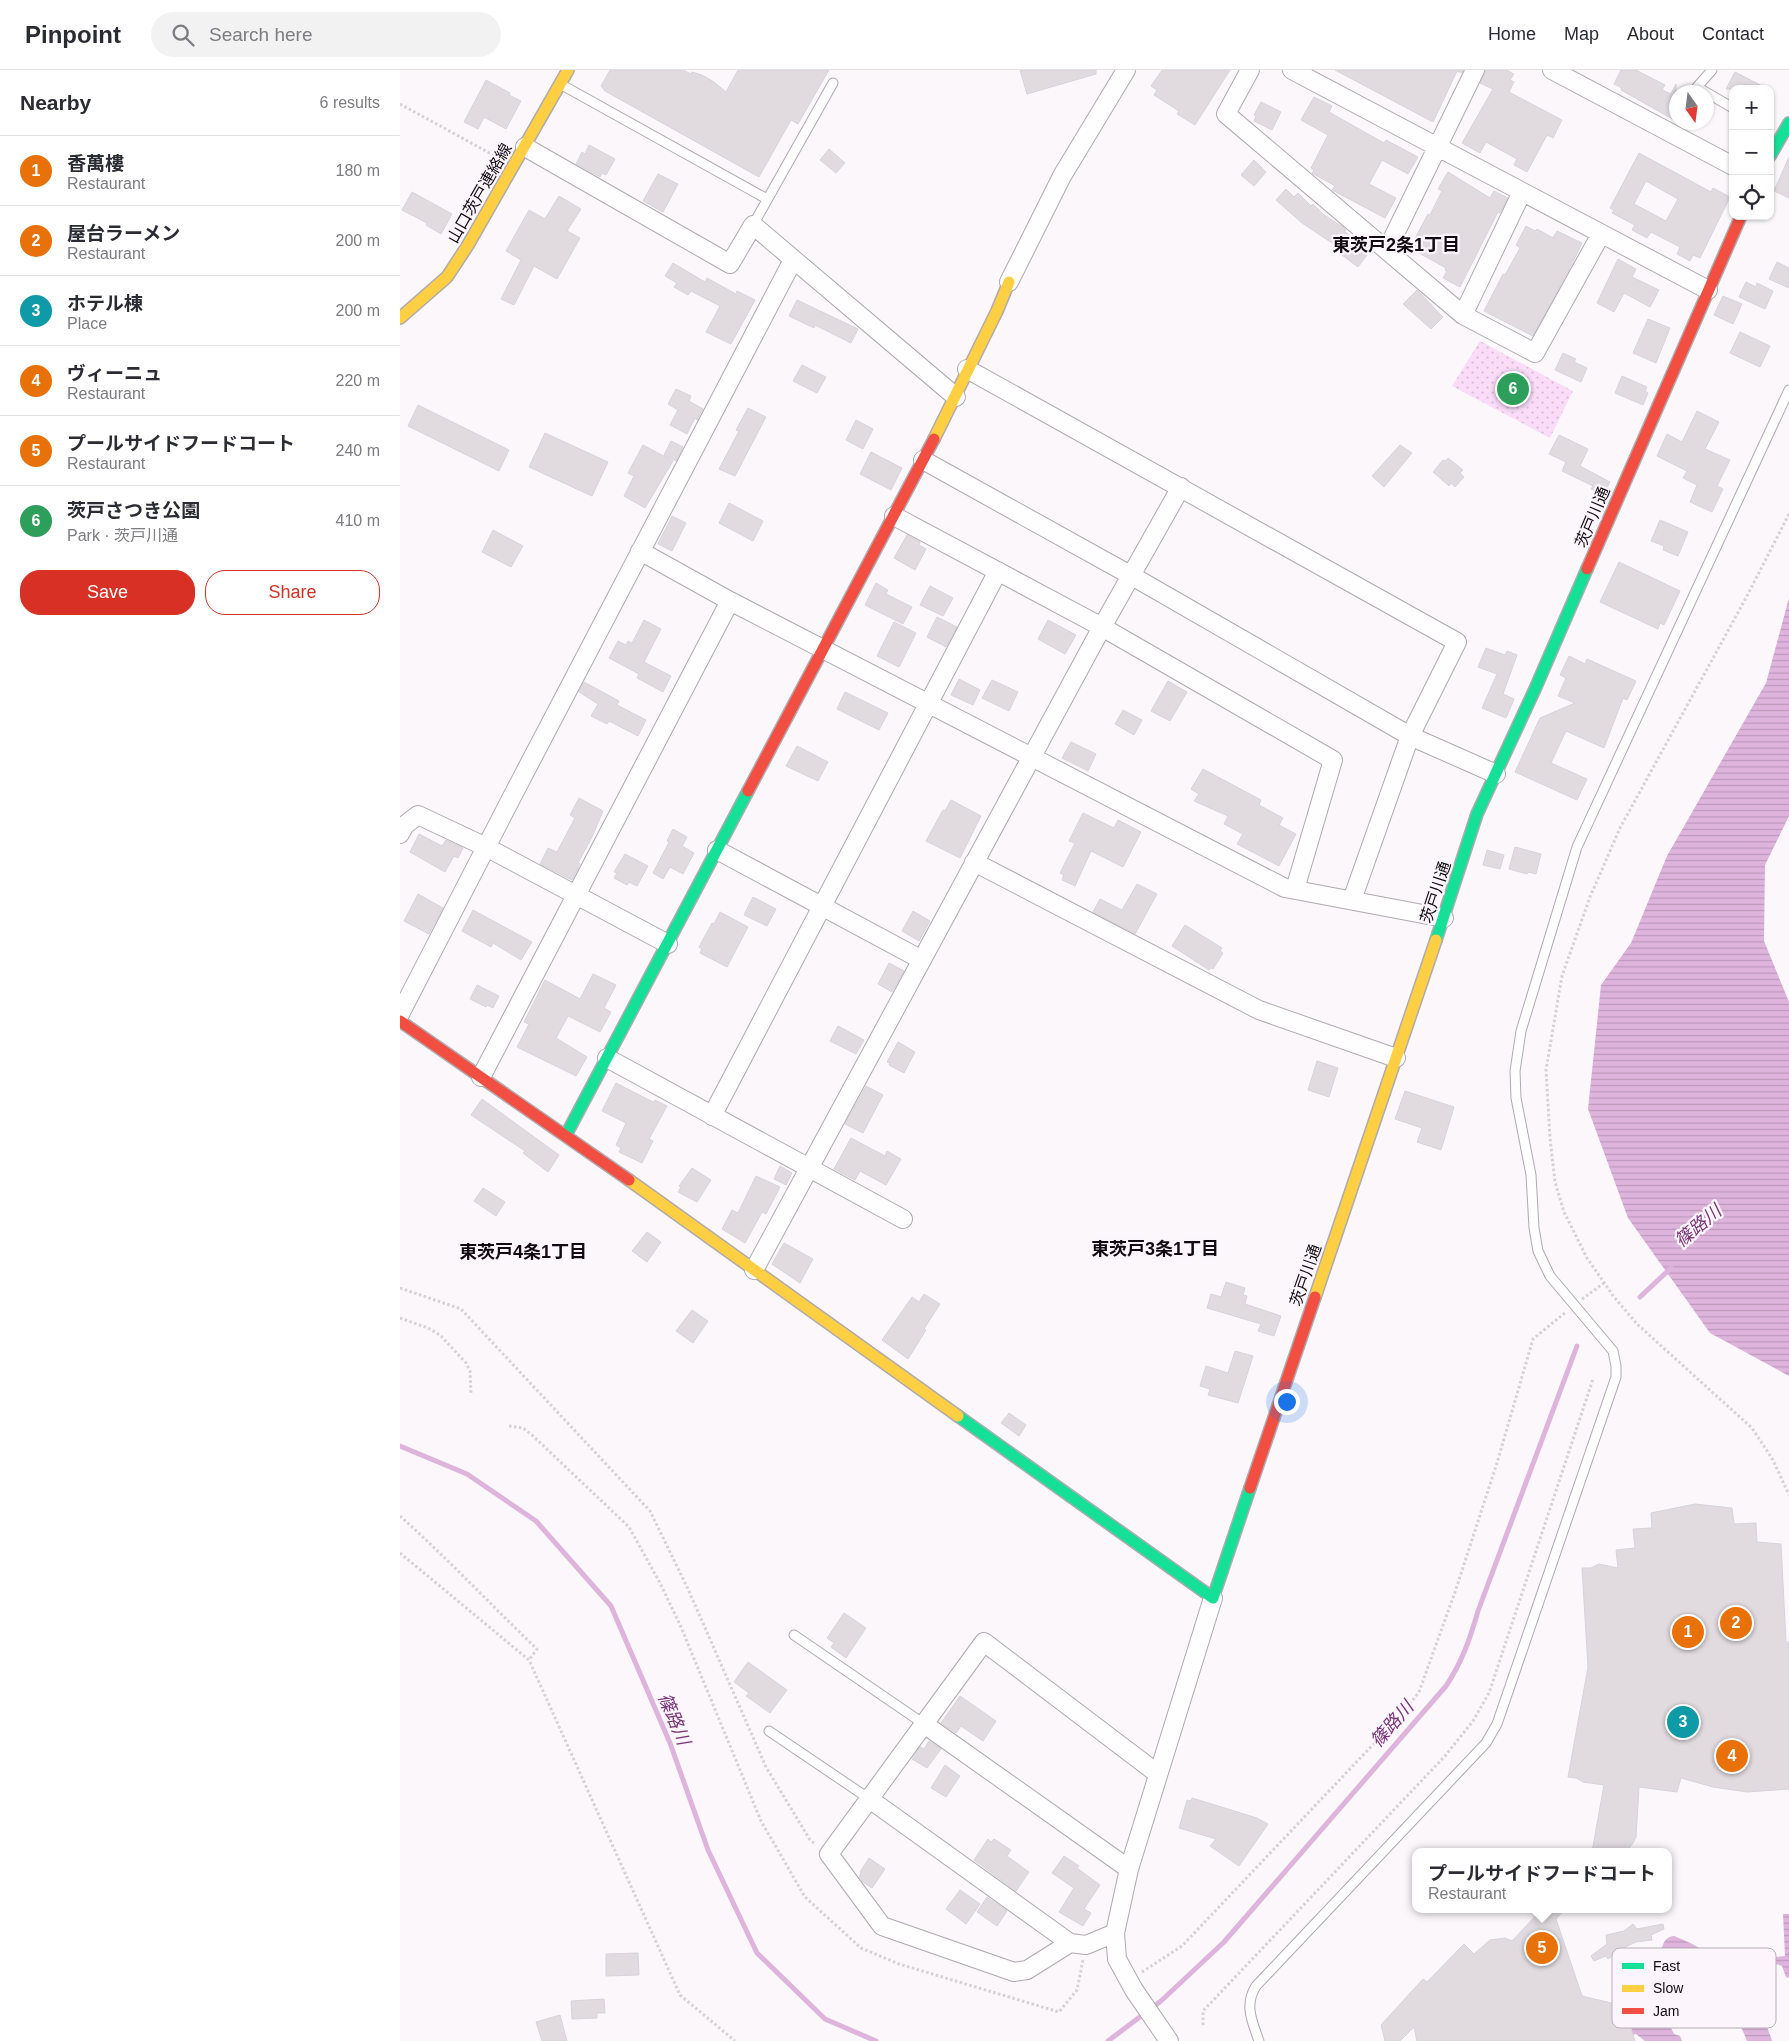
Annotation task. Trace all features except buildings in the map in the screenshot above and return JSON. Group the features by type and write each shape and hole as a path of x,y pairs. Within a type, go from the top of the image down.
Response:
{"street":[{"name":"山口茨戸連絡線","path":"400,318 447,277 468,245 568,70"},
{"path":"566,1135 956,397 967,369 1003,301 1009,282 1062,176 1126,70"},
{"path":"1250,70 1226,114 1463,315 1535,354 1602,234"},
{"path":"1292,70 1708,290"},
{"path":"1387,250 1475,70"},
{"path":"1552,70 1729,164"},
{"path":"1774,146 1779,134 1789,124"},
{"path":"525,147 730,264 753,225 956,397"},
{"path":"1463,315 1522,192"},
{"name":"茨戸川通","path":"1213,1598 1444,918 1477,814 1535,689 1739,220"},
{"path":"400,1014 793,260"},
{"path":"967,369 1457,642 1410,736 1352,900"},
{"path":"923,460 1132,576 1410,736 1496,774"},
{"path":"754,1270 1102,627 1181,488"},
{"path":"894,516 1102,627 1333,760 1295,890"},
{"path":"640,552 730,601 1285,888 1444,918"},
{"path":"712,1116 998,570"},
{"path":"481,1076 730,601"},
{"path":"400,834 405,825 418,814 486,846 668,944"},
{"path":"717,850 922,960"},
{"path":"974,862 1259,1010 1396,1058"},
{"path":"400,1021 566,1135 1213,1598 1128,1869 1115,1933 1117,1959 1136,1983 1168,2041"},
{"path":"607,1058 903,1219"},
{"path":"1115,1933 1078,1944 1027,1970 1014,1972 882,1926 829,1854 868,1798 984,1642 1158,1774"},
{"path":"924,1724 1128,1869"},
{"path":"868,1798 1078,1944"}],"lane":[{"path":"1712,70 1697,87 1729,106"},
{"path":"753,225 833,83"},
{"path":"560,84 767,199"},
{"path":"1259,2041 1249,2010 1249,2000 1256,1986 1486,1743 1497,1724 1616,1377 1613,1351 1550,1276 1538,1250 1534,1228 1531,1175 1516,1098 1515,1071 1521,1031 1577,847 1789,390"},
{"path":"794,1635 924,1724"},
{"path":"769,1731 868,1798"}],"path":[{"path":"400,104 513,166"},
{"path":"1789,514 1747,596 1620,828 1590,898 1562,976 1546,1070 1555,1182 1564,1212 1587,1258 1604,1283 1638,1324 1752,1428 1773,1460 1789,1495"},
{"path":"1136,1983 1182,1946 1402,1714 1419,1692 1455,1592 1494,1472 1533,1338 1573,1305 1604,1283"},
{"path":"400,1288 461,1309 650,1510 688,1588 766,1767 810,1840 829,1854"},
{"path":"400,1318 428,1328 440,1335 466,1363 470,1371 471,1394"},
{"path":"1203,2024 1202,2011 1445,1756 1473,1721 1488,1693 1593,1379"},
{"path":"509,1426 523,1428 532,1435 629,1527 660,1582 681,1627 761,1821 806,1897 861,1948 899,1964 1059,2012 1076,1990 1078,1944"},
{"path":"400,1516 442,1553 481,1595 537,1649 529,1660"},
{"path":"400,1553 529,1660 680,1995 735,2041"}],"shaded area":[{"path":"1480,341 1573,391 1550,438 1452,386"}],"water":[{"path":"1789,598 1789,816 1765,865 1764,941 1789,1002 1789,1376 1710,1333 1628,1218 1588,1109 1601,985 1631,943 1667,856 1766,683"},
{"path":"1783,1914 1789,1914 1789,1978 1786,1977 1782,1966 1776,1964 1776,1957 1785,1956"},
{"path":"1674,1936 1699,1948 1662,1948 1667,1938"},
{"path":"1630,2028 1671,2028 1674,2034 1680,2036 1682,2041 1645,2041 1636,2034 1632,2035"},
{"path":"1742,2028 1767,2028 1772,2041 1747,2041"}],"waterway":[{"name":"篠路川","path":"1640,1297 1671,1268"},
{"name":"篠路川","path":"1108,2041 1161,2001 1224,1942 1446,1686 1465,1650 1577,1346"},
{"name":"篠路川","path":"400,1446 467,1474 536,1521 611,1606 670,1743 708,1850 757,1953 825,2019 876,2041"}],"traffic: fast":[{"path":"1774,149 1789,123"},
{"path":"1436,940 1477,814 1535,689 1587,569"},
{"path":"566,1135 748,791"},
{"path":"958,1416 1213,1598 1250,1488"}],"traffic: slow":[{"path":"400,318 447,277 468,245 568,70"},
{"path":"934,439 997,311 1009,282"},
{"path":"1315,1297 1436,940"},
{"path":"629,1180 958,1416"}],"traffic: jam":[{"path":"1587,569 1739,220"},
{"path":"748,791 934,439"},
{"path":"400,1021 629,1180"},
{"path":"1250,1488 1315,1297"}],"place":[{"name":"茨戸さつき公園","path":"1513,389"},
{"name":"屋台ラーメン","path":"1736,1623"},
{"name":"香萬樓","path":"1688,1632"},
{"name":"ホテル棟","path":"1683,1722"},
{"name":"ヴィーニュ","path":"1732,1756"},
{"name":"プールサイドフードコート","path":"1542,1948"}],"district":[{"name":"東茨戸2条1丁目","path":"1396,245"},
{"name":"東茨戸3条1丁目","path":"1155,1249"},
{"name":"東茨戸4条1丁目","path":"523,1252"}]}
